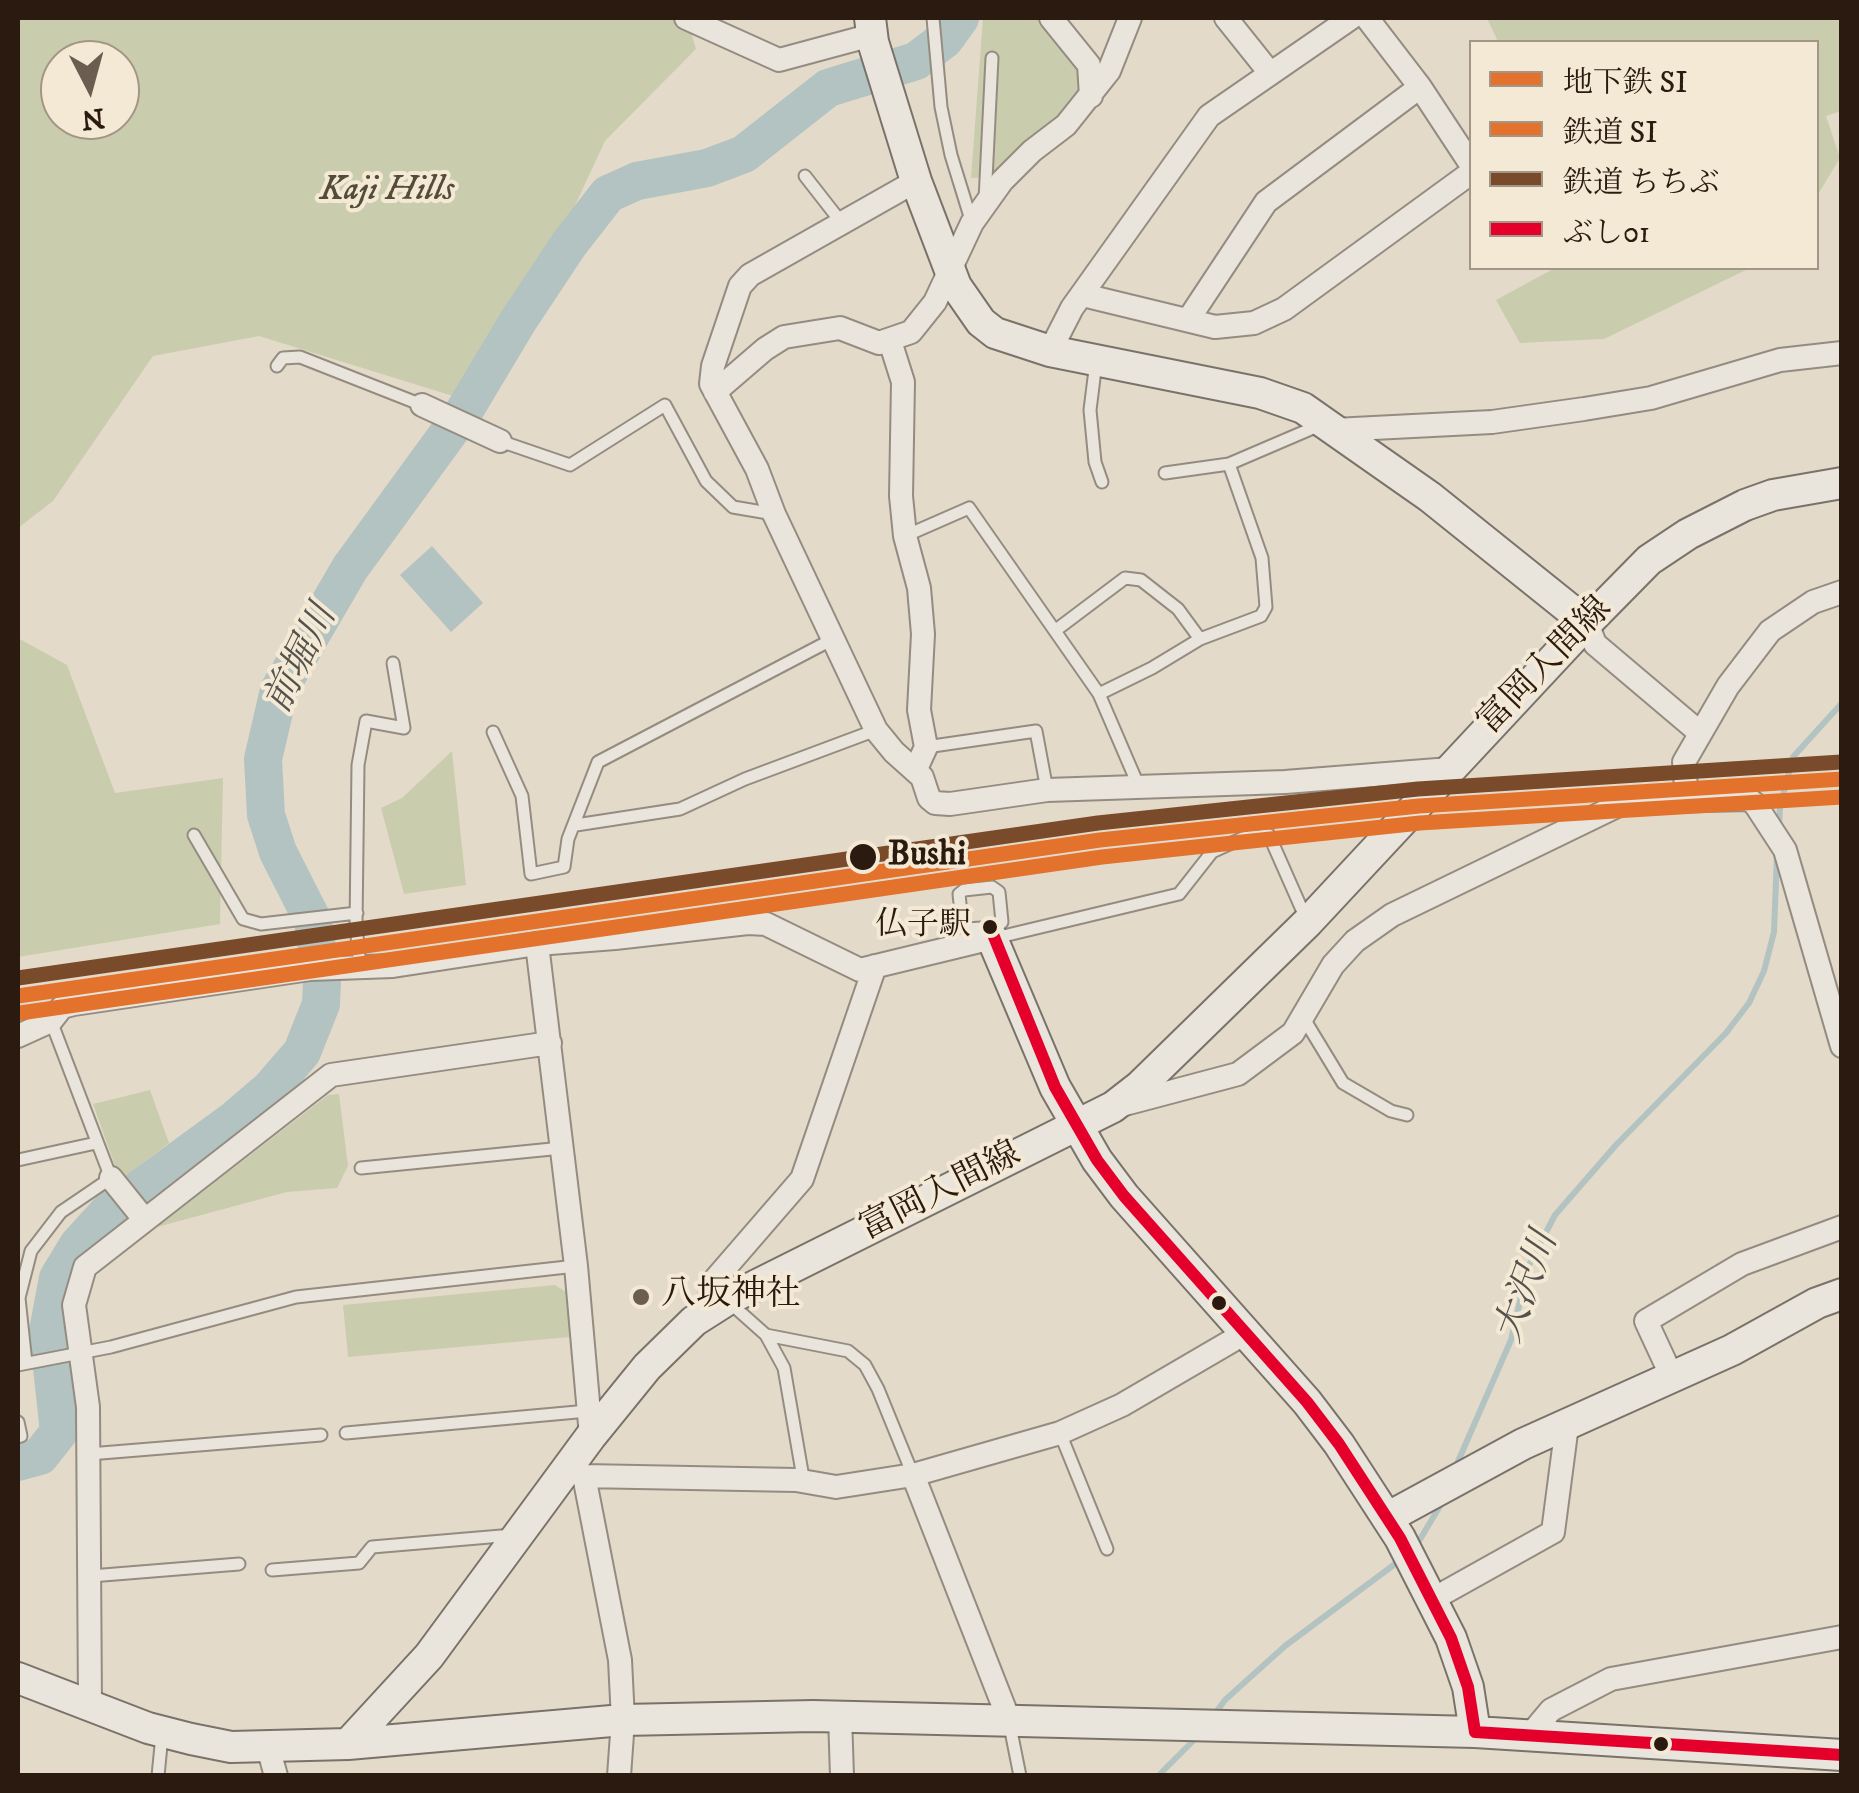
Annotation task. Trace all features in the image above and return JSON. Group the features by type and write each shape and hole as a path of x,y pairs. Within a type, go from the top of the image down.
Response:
{"street":[{"path":"686,18 779,60 872,32 892,109 950,272 971,308 995,333 1096,362 1260,394 1303,408 1430,497 1587,623 1595,644 1699,732"},
{"path":"1052,18 1089,65 1090,96"},
{"path":"715,392 765,349 800,332 840,328 868,341 890,341 911,332 936,302 978,213 1002,181 1066,125 1090,96 1109,71 1130,18"},
{"path":"1226,18 1270,73"},
{"path":"1050,350 1083,295 1209,116 1352,18"},
{"path":"1368,18 1420,87 1469,164"},
{"path":"1188,320 1266,202 1420,87"},
{"path":"1083,295 1215,327 1254,323 1284,309 1469,171"},
{"path":"916,181 750,275 740,286 713,366 711,384 757,470 876,730 922,776 928,798 936,803 1046,790 1284,782 1450,769"},
{"path":"890,341 903,382 901,496 905,536 922,614 919,710 926,747 915,771"},
{"path":"1329,427 1492,422 1584,409 1651,398 1780,360 1842,353"},
{"path":"422,404 500,441"},
{"name":"富岡入間線","path":"348,1744 430,1656 518,1534 574,1472 589,1423 718,1305 1113,1107 1140,1086 1308,922 1650,560 1701,526 1773,495 1842,483"},
{"path":"1686,800 1684,762 1728,686 1770,630 1814,602 1842,592"},
{"path":"1113,1107 1238,1074 1293,1033 1333,965 1356,941 1392,915 1626,802 1748,798 1764,813 1785,850 1842,1046"},
{"path":"18,1036 50,1021 62,1007 74,1004 320,968 393,966 538,944 766,924 860,970 991,933 1040,1054 1075,1126 1124,1196 1247,1332 1328,1430 1393,1528 1426,1586 1468,1687 1474,1732"},
{"path":"538,944 576,1266 589,1423"},
{"path":"718,1305 712,1282 802,1179 875,966"},
{"path":"90,1706 88,1407 76,1355 74,1306 85,1267 331,1075 550,1043"},
{"path":"110,1178 144,1220"},
{"path":"1672,1377 1646,1321 1742,1264 1842,1227"},
{"path":"1393,1528 1523,1444 1732,1350 1817,1303 1842,1294"},
{"path":"618,1776 624,1720 620,1660 574,1472 796,1480 836,1488 913,1475 1060,1432 1122,1405 1247,1332"},
{"path":"1426,1586 1553,1532 1567,1424"},
{"path":"913,1475 1008,1720"},
{"path":"1530,1735 1551,1710 1612,1679 1842,1638"},
{"path":"18,1678 162,1734 231,1747 272,1761 348,1744 624,1720 722,1716 1474,1732 1842,1755"},
{"path":"840,1716 842,1776"}],"lane":[{"path":"933,18 951,155 978,213"},
{"path":"978,213 992,58"},
{"path":"805,176 841,222"},
{"path":"277,366 283,358 300,357 422,404"},
{"path":"1096,362 1090,410 1095,462 1102,482"},
{"path":"500,441 570,465 665,404 706,481 733,507 774,514"},
{"path":"1164,473 1229,464 1329,427"},
{"path":"1099,694 1200,639 1262,616 1266,606 1258,543 1229,464"},
{"path":"905,536 969,508 1099,694 1139,787"},
{"path":"1056,630 1124,578 1140,580 1178,609 1200,639"},
{"path":"493,732 522,796 531,874 564,867 568,839 598,762 833,639"},
{"path":"360,966 356,913 358,764 366,721 404,728 393,663"},
{"path":"576,825 680,810 746,779 876,730"},
{"path":"926,747 1036,731 1046,790"},
{"path":"194,835 243,919 261,924 356,913"},
{"path":"991,933 1002,922 998,890 992,886 961,892 963,927 991,933 1179,894 1212,852 1245,837 1270,835 1308,922"},
{"path":"1303,1017 1343,1083 1391,1111 1407,1115"},
{"path":"50,1021 110,1178 61,1212 24,1252 19,1298 28,1363 76,1355 296,1297 576,1266"},
{"path":"18,1160 96,1143"},
{"path":"362,1168 562,1148"},
{"path":"718,1305 766,1335 848,1351 865,1365 913,1475"},
{"path":"766,1335 784,1368 802,1472 796,1480"},
{"path":"18,1422 18,1437"},
{"path":"346,1433 589,1423"},
{"path":"1060,1432 1108,1549"},
{"path":"88,1454 320,1435"},
{"path":"272,1570 358,1563 372,1548 518,1534"},
{"path":"91,1576 239,1564"},
{"path":"1008,1720 1020,1776"},
{"path":"158,1776 162,1734"}],"green space":[{"name":"Kaji Hills","path":"18,18 687,18 696,49 605,141 482,405 259,336 153,356 53,501 18,528"},
{"path":"983,18 1048,18 1078,59 1084,87 1053,123 991,177 971,178"},
{"path":"1487,18 1841,18 1841,111 1826,116 1840,158 1819,193 1819,40 1497,40"},
{"path":"1551,270 1746,270 1604,339 1520,343 1496,300"},
{"path":"18,638 67,665 115,793 223,778 220,924 18,957"},
{"path":"452,751 466,885 404,894 381,808 402,798"},
{"path":"150,1090 169,1143 120,1180 93,1104"},
{"path":"339,1094 348,1166 337,1188 287,1192 157,1227 328,1095"},
{"path":"555,1285 566,1292 570,1337 348,1357 343,1305"}],"shaded area":[{"path":"432,546 483,603 451,632 400,575"}],"waterway":[{"name":"前堀川","path":"18,1462 40,1456 59,1432 48,1331 58,1278 78,1245 109,1211 270,1089 302,1052 321,1004 322,981 313,921 278,852 266,815 263,759 279,690 350,568 463,413 518,321 608,194 637,181 707,168 744,154 828,88 916,61 945,39 960,18"},
{"name":"大沢川","path":"1779,827 1793,757 1842,703"},
{"name":"大沢川","path":"1456,1466 1511,1340 1528,1267 1555,1215 1616,1145 1726,1033 1749,1003 1764,971 1774,932 1777,854"},
{"name":"大沢川","path":"1416,1546 1443,1501"},
{"name":"大沢川","path":"1214,1715 1225,1700 1285,1646 1399,1561"},
{"name":"大沢川","path":"1158,1776 1197,1737"}],"metro line":[{"name":"SI","path":"18,996 1100,840 1419,806 1842,779"}],"rail line":[{"name":"ちちぶ","path":"18,978 1098,823 1418,789 1841,762"},
{"name":"SI","path":"20,1013 1102,857 1420,823 1842,797"}],"transit line":[{"name":"ぶし01","path":"990,927 1055,1087 1097,1160 1124,1196 1307,1402 1400,1538 1451,1638 1468,1687 1475,1732"},
{"name":"ぶし01","path":"1475,1732 1842,1755"}],"place":[{"name":"Bushi","path":"863,857"},
{"name":"仏子駅","path":"990,927"},
{"name":"八坂神社","path":"641,1297"}]}
